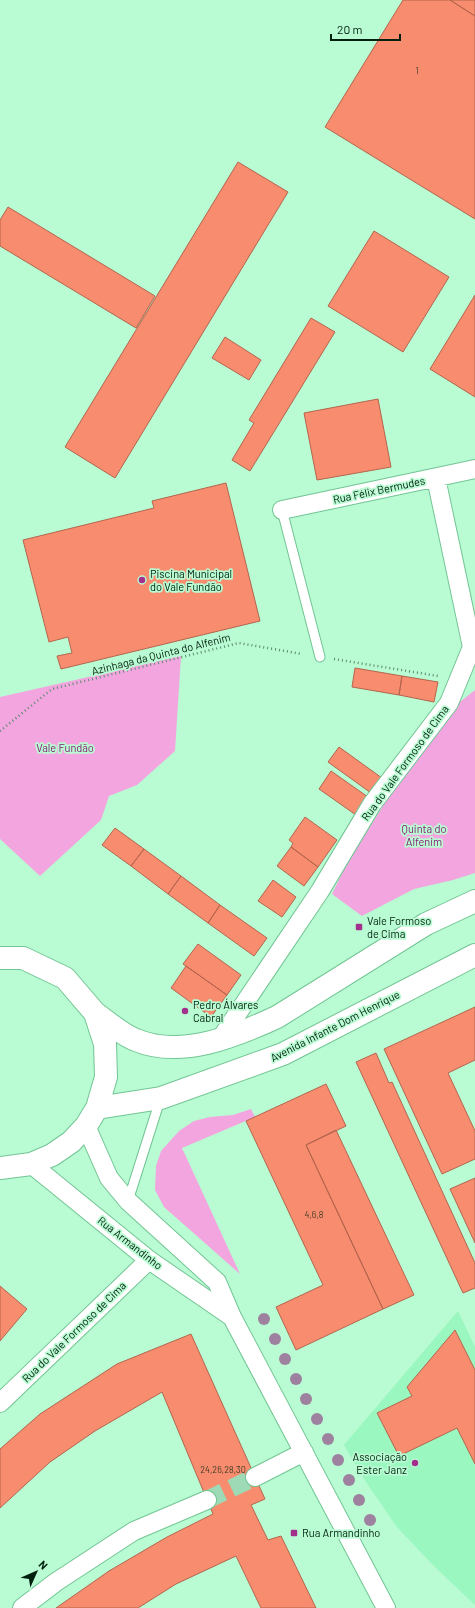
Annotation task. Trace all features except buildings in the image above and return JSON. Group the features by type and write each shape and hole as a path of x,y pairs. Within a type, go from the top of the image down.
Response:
{"highway":[{"path":"0,958 24,958 65,978 95,1013 135,1040 158,1046 176,1048 221,1038 260,1025 277,1017 426,924 475,901"},
{"name":"Avenida Infante Dom Henrique","path":"92,1117 160,1098 283,1054 475,955"},
{"path":"0,1168 31,1164 52,1155 71,1142 92,1117 106,1077 105,1044 95,1013"}],"street":[{"name":"Rua Félix Bermudes","path":"282,510 475,469"},
{"name":"Rua do Vale Formoso de Cima","path":"221,1038 320,891 372,804 449,703 473,646 436,478"},
{"name":"Rua Armandinho","path":"92,1117 109,1178 128,1201 217,1282 232,1317 386,1608"},
{"name":"Rua Armandinho","path":"31,1164 149,1260 232,1317"},
{"name":"Rua do Vale Formoso de Cima","path":"0,1403 149,1260"},
{"path":"255,1477 304,1452"},
{"path":"22,1608 56,1582 134,1531 207,1500"}],"lane":[{"path":"282,510 320,657"},
{"path":"128,1201 160,1098"}],"path":[{"name":"Azinhaga da Quinta do Alfenim","path":"0,731 52,689 239,643 458,679"}],"shaded area":[{"name":"Associação Ester Janz","path":"458,1311 475,1347 475,1605 433,1565 397,1527 366,1482 344,1445"}],"green space":[{"name":"Vale Fundão","path":"181,656 175,751 137,785 109,796 101,820 40,876 0,839 0,697"},
{"name":"Quinta do Alfenim","path":"475,690 475,873 414,889 362,916 332,894 347,863 393,790 456,705"},
{"path":"251,1109 255,1117 182,1148 240,1274 164,1207 155,1190 156,1166 161,1151 179,1131 194,1121 210,1117 233,1115"}],"tunnel":[{"path":"207,1500 255,1477"}],"place":[{"name":"Piscina Municipal do Vale Fundão","path":"142,580"},
{"name":"Vale Formoso de Cima","path":"359,927"},
{"name":"Pedro Álvares Cabral","path":"185,1011"},
{"name":"Associação Ester Janz","path":"415,1463"},
{"name":"Rua Armandinho","path":"294,1533"}]}
